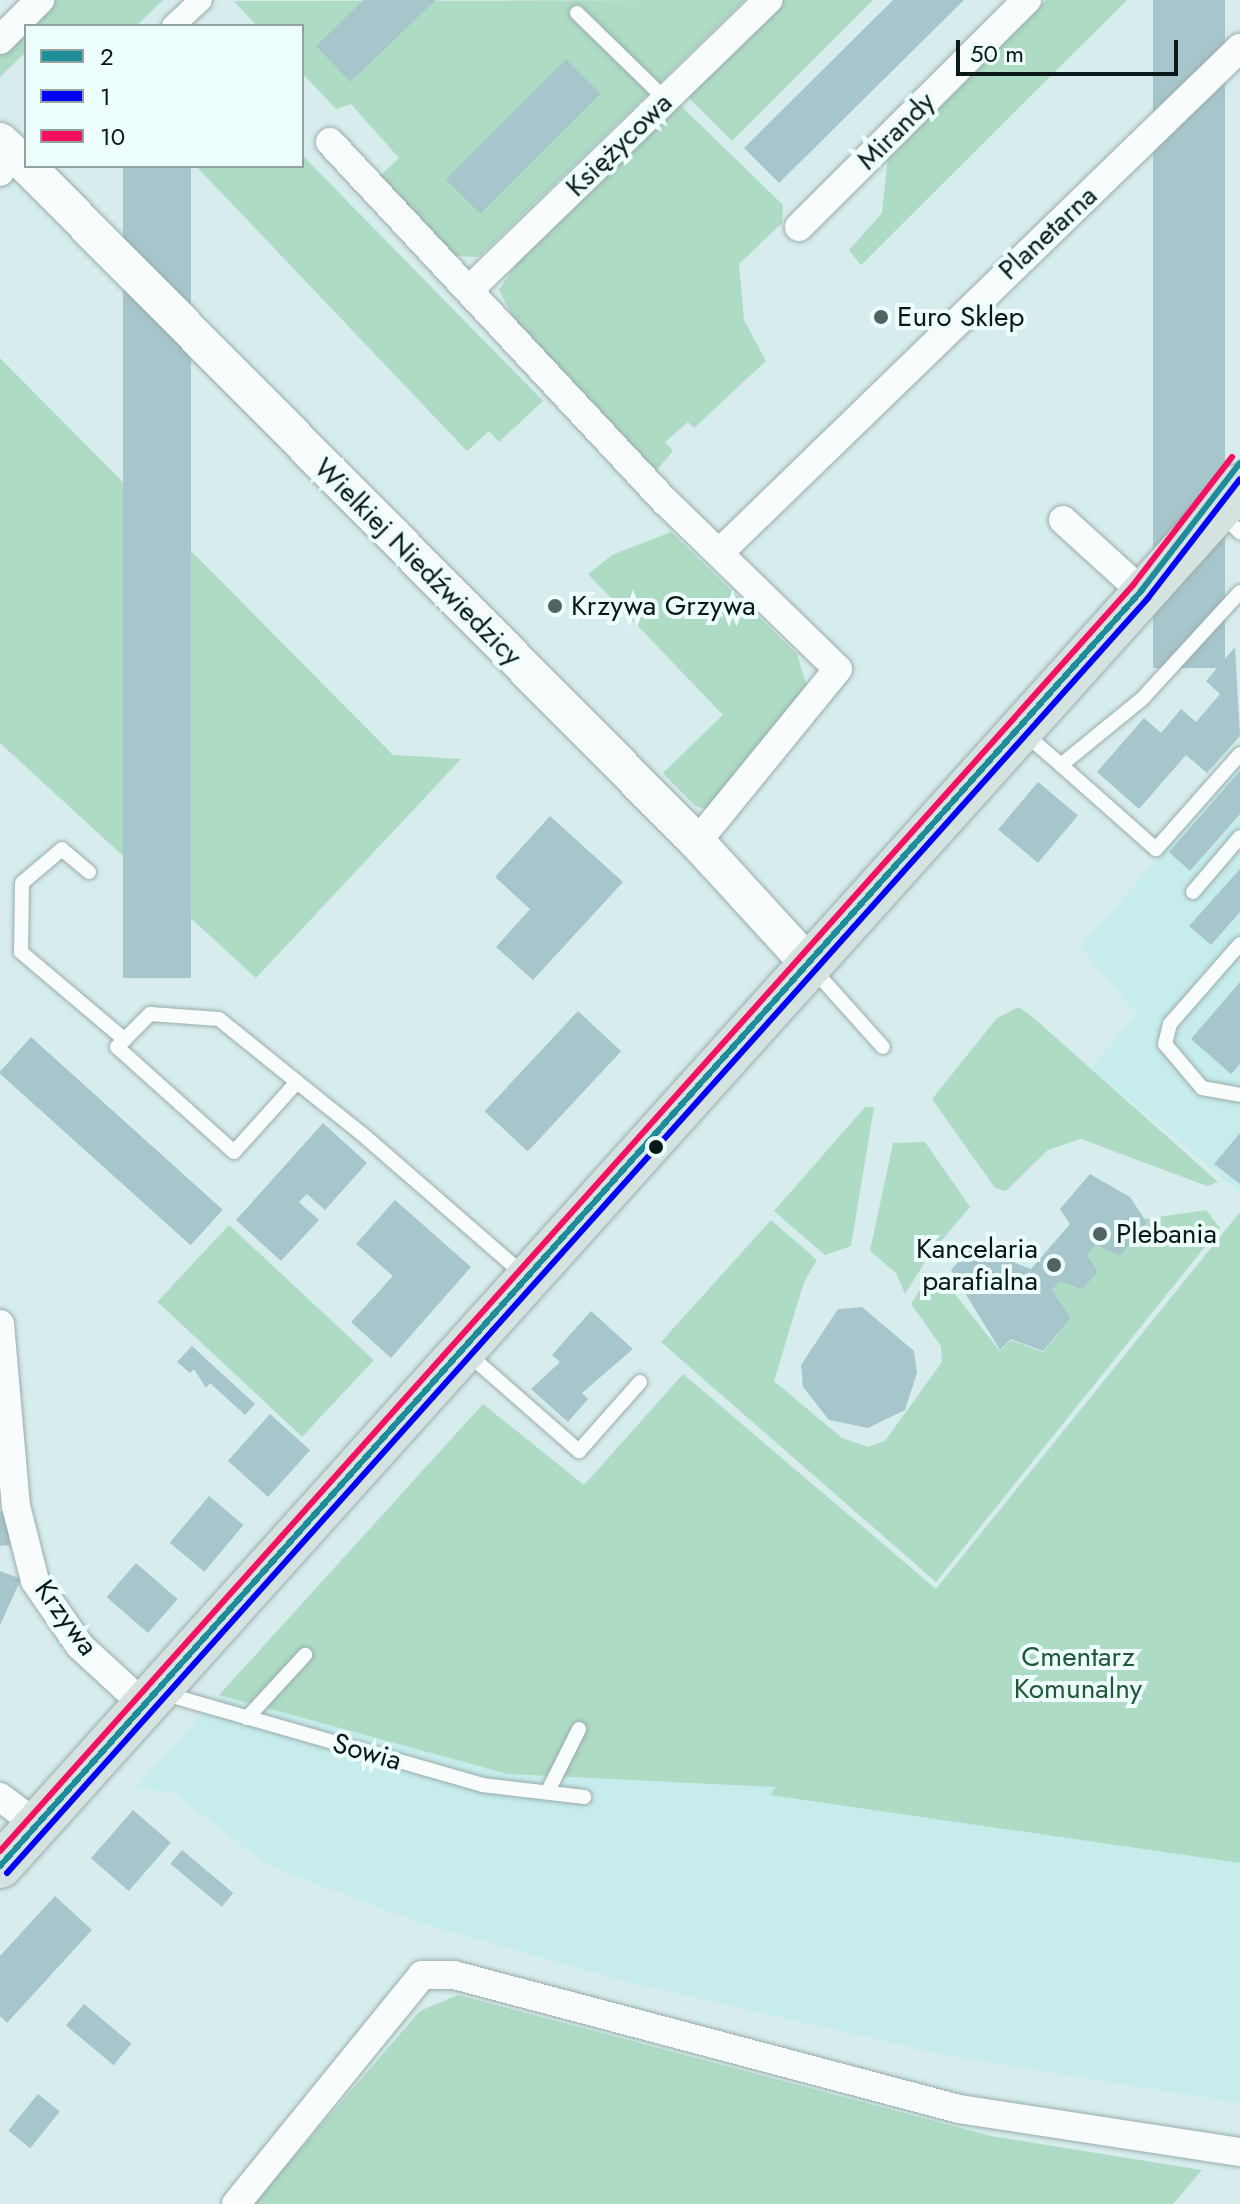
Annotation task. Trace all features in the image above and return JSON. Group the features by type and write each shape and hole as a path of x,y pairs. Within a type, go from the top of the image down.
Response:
{"main road":[{"path":"0,1866 461,1347 1141,591 1240,463"},
{"path":"1141,591 1232,509"}],"street":[{"path":"0,40 40,0"},
{"path":"175,24 201,0"},
{"name":"Księżycowa","path":"469,290 768,0"},
{"name":"Mirandy","path":"799,227 1027,0"},
{"name":"Planetarna","path":"719,553 1240,48"},
{"path":"330,142 719,553 838,669 697,842"},
{"name":"Wielkiej Niedźwiedzicy","path":"12,159 697,842 807,962"},
{"path":"1063,520 1141,591"},
{"name":"Krzywa","path":"0,1324 16,1506 35,1581 80,1646 148,1697"},
{"path":"0,1797 36,1824"},
{"path":"236,2204 422,1975 454,1975 959,2109 1240,2152"}],"lane":[{"path":"577,13 665,99"},
{"path":"1061,765 1142,699 1240,592"},
{"path":"1017,728 1156,849 1240,754"},
{"path":"1193,892 1240,837"},
{"path":"89,872 62,849 22,883 21,952 125,1040"},
{"path":"1240,944 1170,1024 1165,1044 1202,1088 1240,1095"},
{"path":"807,962 883,1047"},
{"path":"297,1082 234,1152 117,1047 150,1014 219,1019 297,1082 525,1276"},
{"path":"461,1347 579,1451 640,1382"},
{"path":"247,1718 305,1655"},
{"name":"Sowia","path":"148,1697 247,1718 482,1785 549,1789 584,1797"},
{"path":"549,1789 579,1729"}],"shaded area":[{"path":"1240,766 1240,1193 1091,1068 1137,1014 1080,947"},
{"path":"219,1695 508,1774 777,1787 771,1795 1240,1863 1240,2103 945,2055 623,1981 421,1923 269,1866 174,1793 136,1788"}],"green space":[{"path":"48,0 163,0 138,24 24,24 24,54 0,77 0,46"},
{"path":"745,0 479,257 450,256 380,176 399,158 351,104 336,109 304,75 304,24 255,24 234,1"},
{"path":"779,0 873,0 732,141 683,92"},
{"path":"1046,0 1127,0 861,265 849,250 882,213 888,156"},
{"path":"680,105 783,205 782,223 739,264 744,320 766,361 694,428 688,422 665,442 673,451 656,471 517,325 499,290 524,252"},
{"path":"304,157 543,401 499,442 489,431 467,451 198,168 304,168"},
{"path":"0,358 393,755 461,759 256,978 0,743"},
{"path":"671,532 797,654 808,690 706,809 695,806 663,773 723,715 588,574 612,555"},
{"path":"1019,1007 1218,1182 1207,1186 1081,1139 1048,1150 1006,1191 995,1188 932,1099 997,1018"},
{"path":"865,1107 874,1107 851,1246 825,1255 774,1211"},
{"path":"925,1142 970,1207 930,1254 905,1294 896,1273 870,1251 893,1143"},
{"path":"1206,1210 1220,1228 936,1582 661,1342 771,1220 817,1260 804,1282 774,1381 842,1438 868,1447 885,1441 942,1362 941,1346 911,1304 926,1280 943,1279 1000,1351 1011,1340 1043,1352 1071,1318 1052,1290 1060,1281 1081,1290 1098,1271 1087,1255 1096,1245 1120,1256 1145,1219"},
{"name":"Cmentarz Komunalny","path":"1240,1212 1240,1863 770,1795 776,1787 508,1774 219,1695 483,1404 584,1485 683,1374 936,1589"},
{"path":"229,1225 374,1360 302,1437 157,1302"},
{"path":"458,1995 991,2136 1202,2170 1173,2204 253,2204 420,2011"}],"building":[{"path":"364,0 436,0 350,82 316,46"},
{"path":"893,0 964,0 779,183 744,148"},
{"path":"1153,0 1225,0 1225,668 1153,668"},
{"path":"566,59 601,94 480,214 446,179"},
{"path":"123,168 191,168 191,978 123,978"},
{"path":"1235,647 1240,736 1207,773 1186,755 1139,809 1097,772 1144,718 1161,733 1181,709 1196,722 1220,694 1206,681"},
{"path":"1240,771 1240,814 1190,871 1169,852"},
{"path":"1038,782 1078,815 1038,863 998,829"},
{"path":"550,816 623,882 533,980 496,947 530,909 495,877"},
{"path":"1240,869 1240,912 1211,945 1189,926"},
{"path":"1240,982 1240,1064 1231,1074 1191,1039"},
{"path":"578,1011 621,1051 528,1151 485,1111"},
{"path":"31,1037 223,1210 191,1245 0,1074"},
{"path":"323,1123 367,1163 325,1210 307,1194 299,1202 319,1220 281,1261 236,1220"},
{"path":"1240,1133 1240,1184 1214,1164"},
{"path":"1090,1174 1130,1197 1147,1223 1120,1256 1096,1245 1087,1255 1098,1271 1082,1290 1060,1281 1052,1290 1071,1318 1043,1351 1011,1339 1000,1350 951,1270 972,1246 1031,1269 1070,1224 1060,1209"},
{"path":"395,1200 471,1267 391,1358 351,1322 393,1276 356,1244"},
{"path":"862,1307 914,1351 917,1373 905,1410 868,1428 829,1420 803,1387 801,1365 838,1309"},
{"path":"591,1311 633,1349 582,1393 588,1399 568,1422 531,1389 560,1362 552,1355"},
{"path":"192,1346 255,1404 245,1415 210,1383 206,1388 194,1369 190,1373 177,1362"},
{"path":"270,1414 310,1450 268,1497 228,1461"},
{"path":"209,1496 243,1525 204,1572 170,1543"},
{"path":"7,1509 10,1545 0,1546 0,1512"},
{"path":"136,1563 178,1599 148,1633 106,1597"},
{"path":"0,1571 21,1579 0,1625"},
{"path":"133,1810 171,1843 129,1891 91,1858"},
{"path":"182,1850 233,1893 222,1907 170,1864"},
{"path":"55,1896 92,1930 7,2023 0,2016 0,1956"},
{"path":"84,2004 131,2044 113,2065 66,2025"},
{"path":"38,2094 60,2112 30,2148 8,2131"}],"transit line":[{"name":"10","path":"0,1851 1133,585 1232,457"},
{"name":"2","path":"0,1866 1141,591 1240,463"},
{"name":"1","path":"7,1873 1148,598 1240,479"}],"place":[{"name":"Euro Sklep","path":"881,317"},
{"name":"Krzywa Grzywa","path":"555,606"},
{"name":"Plebania","path":"1100,1234"},
{"name":"Kancelaria parafialna","path":"1054,1265"}]}
